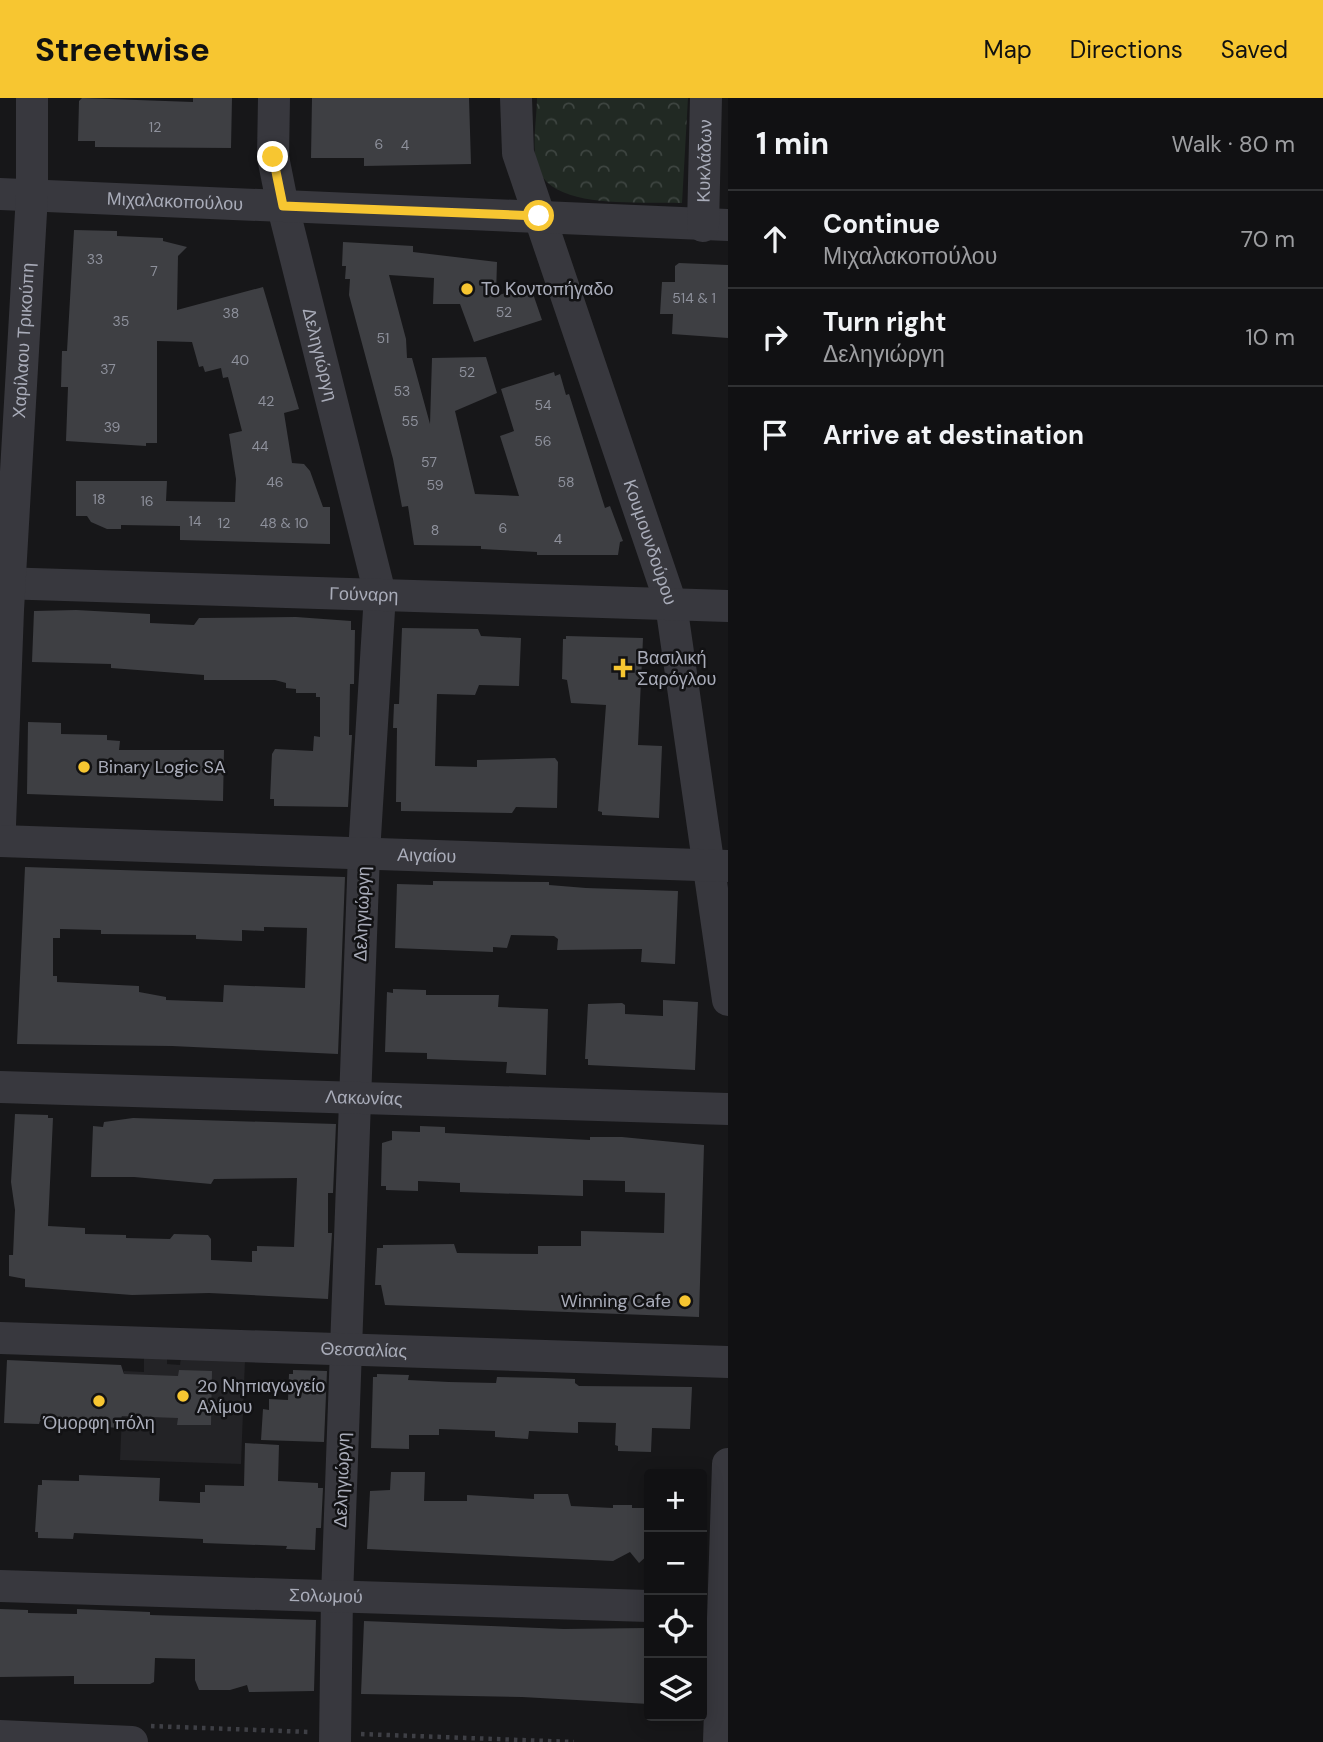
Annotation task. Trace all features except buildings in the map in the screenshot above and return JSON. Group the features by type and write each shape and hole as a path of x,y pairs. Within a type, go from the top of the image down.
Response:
{"street":[{"name":"Χαρίλαου Τρικούπη","path":"0,824 5,583 32,195 32,98"},
{"name":"Δεληγιώργη","path":"274,98 273,157 283,206 380,594 364,853 337,1597 336,1737"},
{"name":"Κουμουνδούρου","path":"516,98 518,153 671,604 718,866 728,1000"},
{"name":"Κυκλάδων","path":"706,98 715,225"},
{"name":"Μιχαλακοπούλου","path":"0,194 715,225"},
{"name":"Γούναρη","path":"5,583 728,606"},
{"name":"Αιγαίου","path":"0,841 718,866"},
{"name":"Λακωνίας","path":"0,1087 728,1109"},
{"name":"Θεσσαλίας","path":"0,1338 728,1362"},
{"path":"719,1742 713,1608 728,1464"},
{"name":"Σολωμού","path":"0,1586 644,1606"},
{"path":"0,1736 136,1734"}],"path":[{"path":"136,1734 574,1742"}],"shaded area":[{"name":"2ο Νηπιαγωγείο Αλίμου","path":"144,1356 167,1357 167,1364 180,1365 181,1357 245,1360 241,1464 120,1460 124,1371 144,1372"}],"green space":[{"path":"537,98 688,98 682,203 604,201 565,193 550,185 540,173 535,156"}],"place":[{"name":"Το Κοντοπήγαδο","path":"467,289"},
{"name":"Βασιλική Σαρόγλου","path":"623,668"},
{"name":"Binary Logic SA","path":"84,767"},
{"name":"Winning Cafe","path":"685,1301"},
{"name":"2ο Νηπιαγωγείο Αλίμου","path":"183,1396"},
{"name":"Όμορφη πόλη","path":"99,1401"}],"route":[{"path":"273,157 283,206 539,216"}]}
